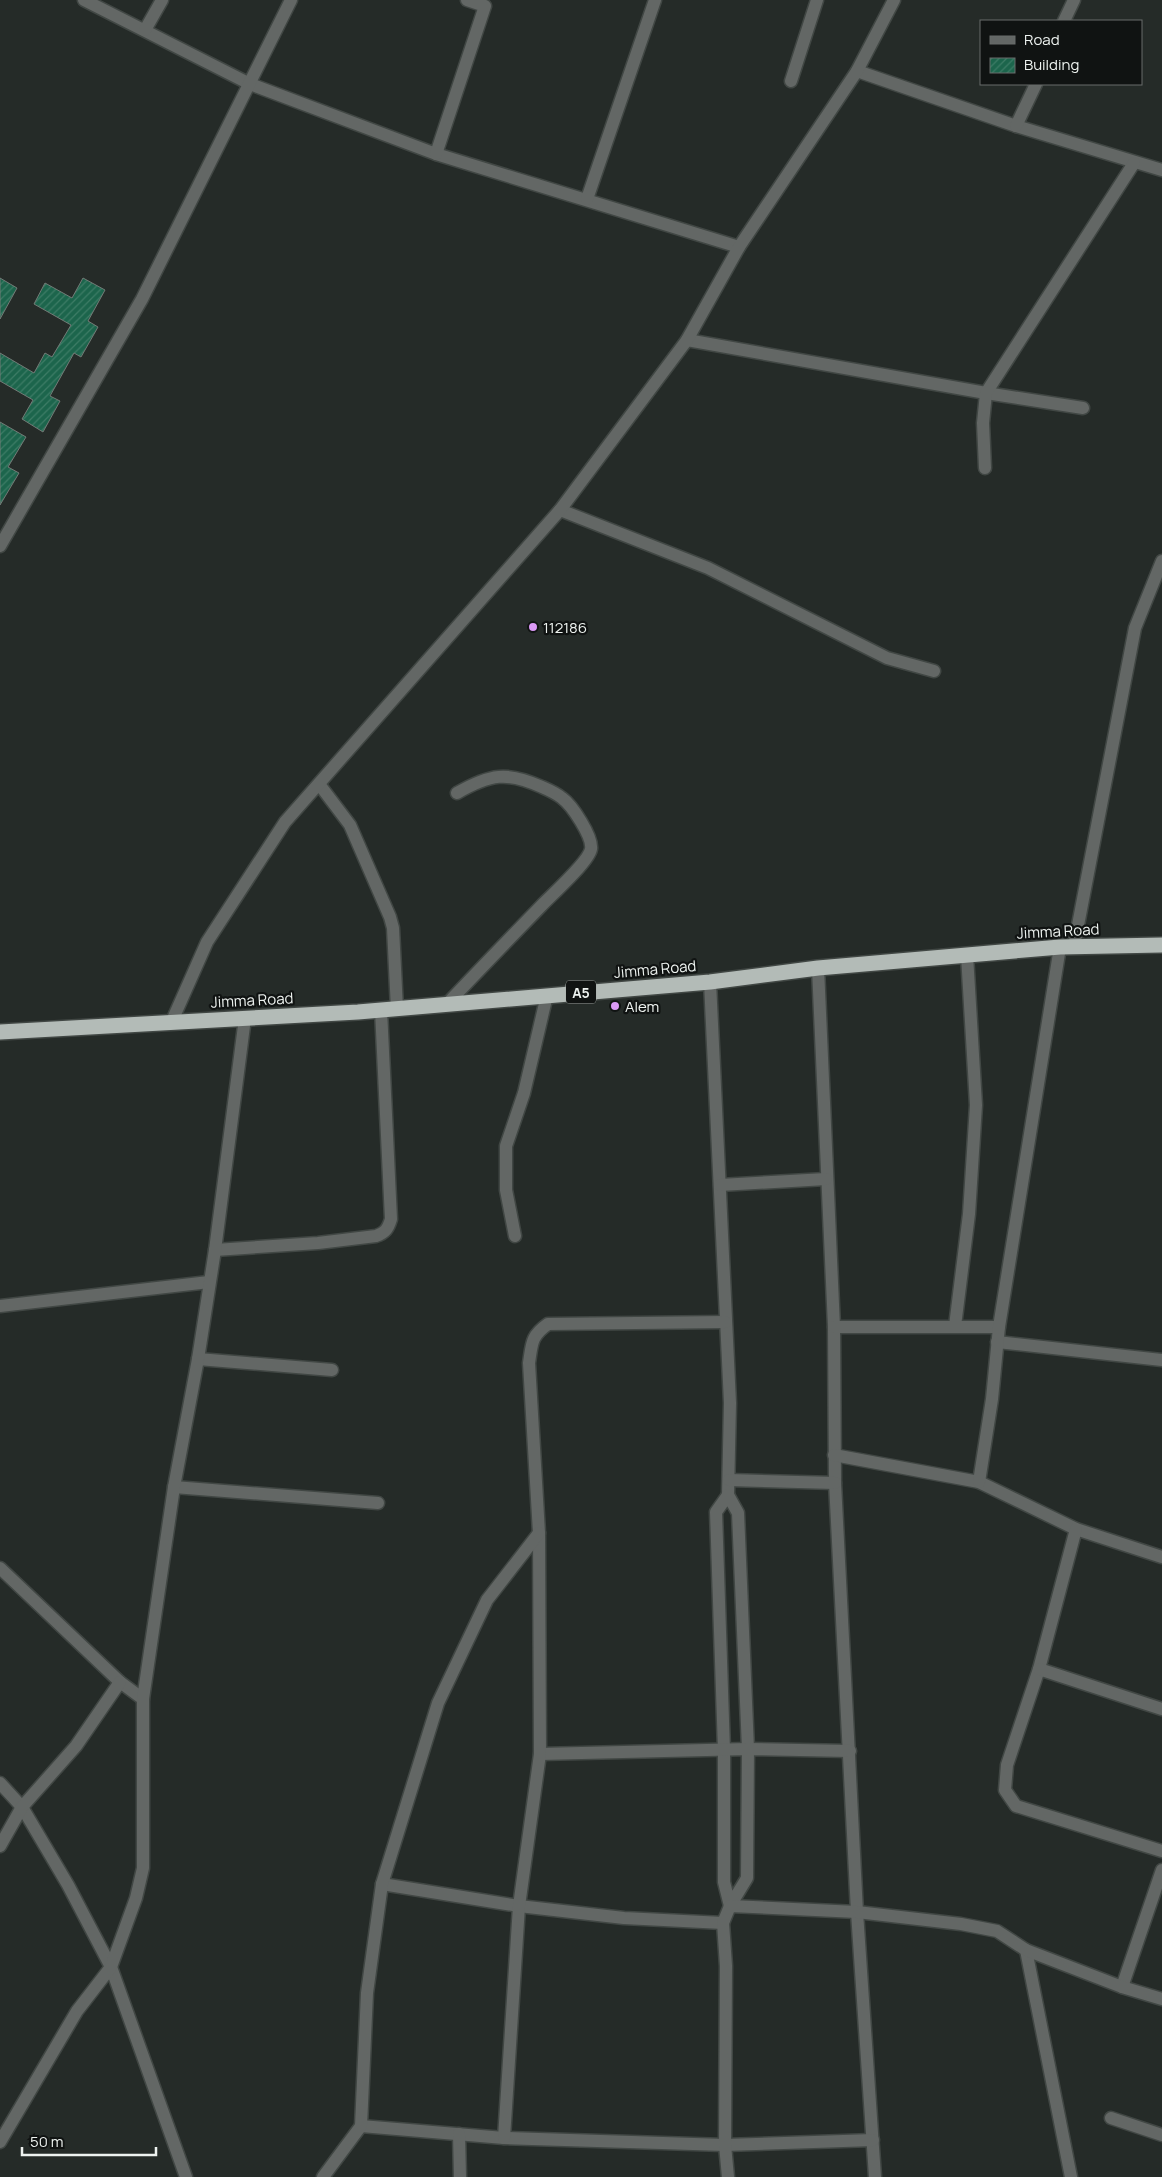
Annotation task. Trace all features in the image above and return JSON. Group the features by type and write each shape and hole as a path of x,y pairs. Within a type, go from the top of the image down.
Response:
{"highway":[{"name":"Jimma Road","path":"0,1032 397,1009 710,982 818,968 967,955 1067,947 1162,945"}],"street":[{"path":"84,0 250,84 436,154 739,246"},
{"path":"145,30 162,0"},
{"path":"0,546 142,299 291,0"},
{"path":"436,154 486,3 467,0"},
{"path":"587,199 655,0"},
{"path":"791,81 817,0"},
{"path":"172,1021 207,942 285,822 560,510 687,340 739,246 857,71 894,0"},
{"path":"1064,20 1074,0"},
{"path":"857,71 1016,126 1162,170"},
{"path":"1016,126 1036,85"},
{"path":"985,468 983,423 986,393 1134,163"},
{"path":"687,340 986,393 1083,408"},
{"path":"560,510 708,568 887,658 934,671"},
{"path":"979,1482 992,1399 999,1327 1067,947 1134,628 1162,561"},
{"path":"447,1004 565,882 591,852 592,845 575,812 563,798 524,778 495,776 479,780 457,793"},
{"path":"319,784 350,824 390,917 393,928 397,1009"},
{"path":"955,1326 969,1214 976,1105 967,955"},
{"path":"818,968 834,1327 835,1483 857,1912 875,2177"},
{"path":"710,982 730,1403 728,1495 716,1512 724,1750 724,1882 730,1906"},
{"path":"515,1236 506,1190 506,1146 524,1093 547,995"},
{"path":"215,1250 376,1236 384,1233 389,1228 391,1219 381,1010"},
{"path":"0,2142 77,2011 111,1967 136,1898 143,1868 143,1698 174,1487 198,1359 215,1250 245,1018"},
{"path":"720,1185 826,1179"},
{"path":"0,1306 209,1282"},
{"path":"504,2138 520,1906 540,1754 539,1533 530,1362 532,1341 537,1332 548,1324 725,1322"},
{"path":"834,1327 999,1327"},
{"path":"997,1342 1162,1360"},
{"path":"198,1359 332,1370"},
{"path":"834,1455 979,1482 1076,1529 1162,1557"},
{"path":"729,1480 835,1483"},
{"path":"174,1487 378,1503"},
{"path":"728,1495 738,1513 748,1749 747,1878 730,1906 724,1923 726,1966 725,2146 728,2177"},
{"path":"1076,1529 1039,1669 1007,1765 1005,1790 1016,1806 1162,1851"},
{"path":"323,2177 361,2126 367,1993 382,1884 438,1703 487,1600 539,1533"},
{"path":"0,1568 120,1682 143,1698"},
{"path":"1039,1669 1162,1709"},
{"path":"0,1846 22,1807 76,1746 120,1682"},
{"path":"540,1754 748,1749 850,1751"},
{"path":"0,1783 22,1807 68,1884 111,1967 186,2177"},
{"path":"1122,1987 1162,1870"},
{"path":"382,1884 520,1906 624,1918 724,1923"},
{"path":"730,1906 857,1912 970,1926 997,1932 1026,1950 1122,1987 1162,1999"},
{"path":"1026,1950 1071,2177"},
{"path":"1111,2118 1162,2135"},
{"path":"361,2126 504,2138 725,2146 873,2140"},
{"path":"459,2134 460,2177"}],"building":[{"path":"0,278 17,288 0,319"},
{"path":"83,278 105,290 88,321 98,327 81,357 74,353 50,396 60,401 43,432 22,419 33,400 0,381 0,353 34,373 45,353 52,357 71,325 34,304 45,283 72,298"},
{"path":"0,422 26,437 8,467 19,473 0,505"}],"place":[{"name":"112186","path":"533,627"},
{"name":"Alem","path":"615,1006"}]}
